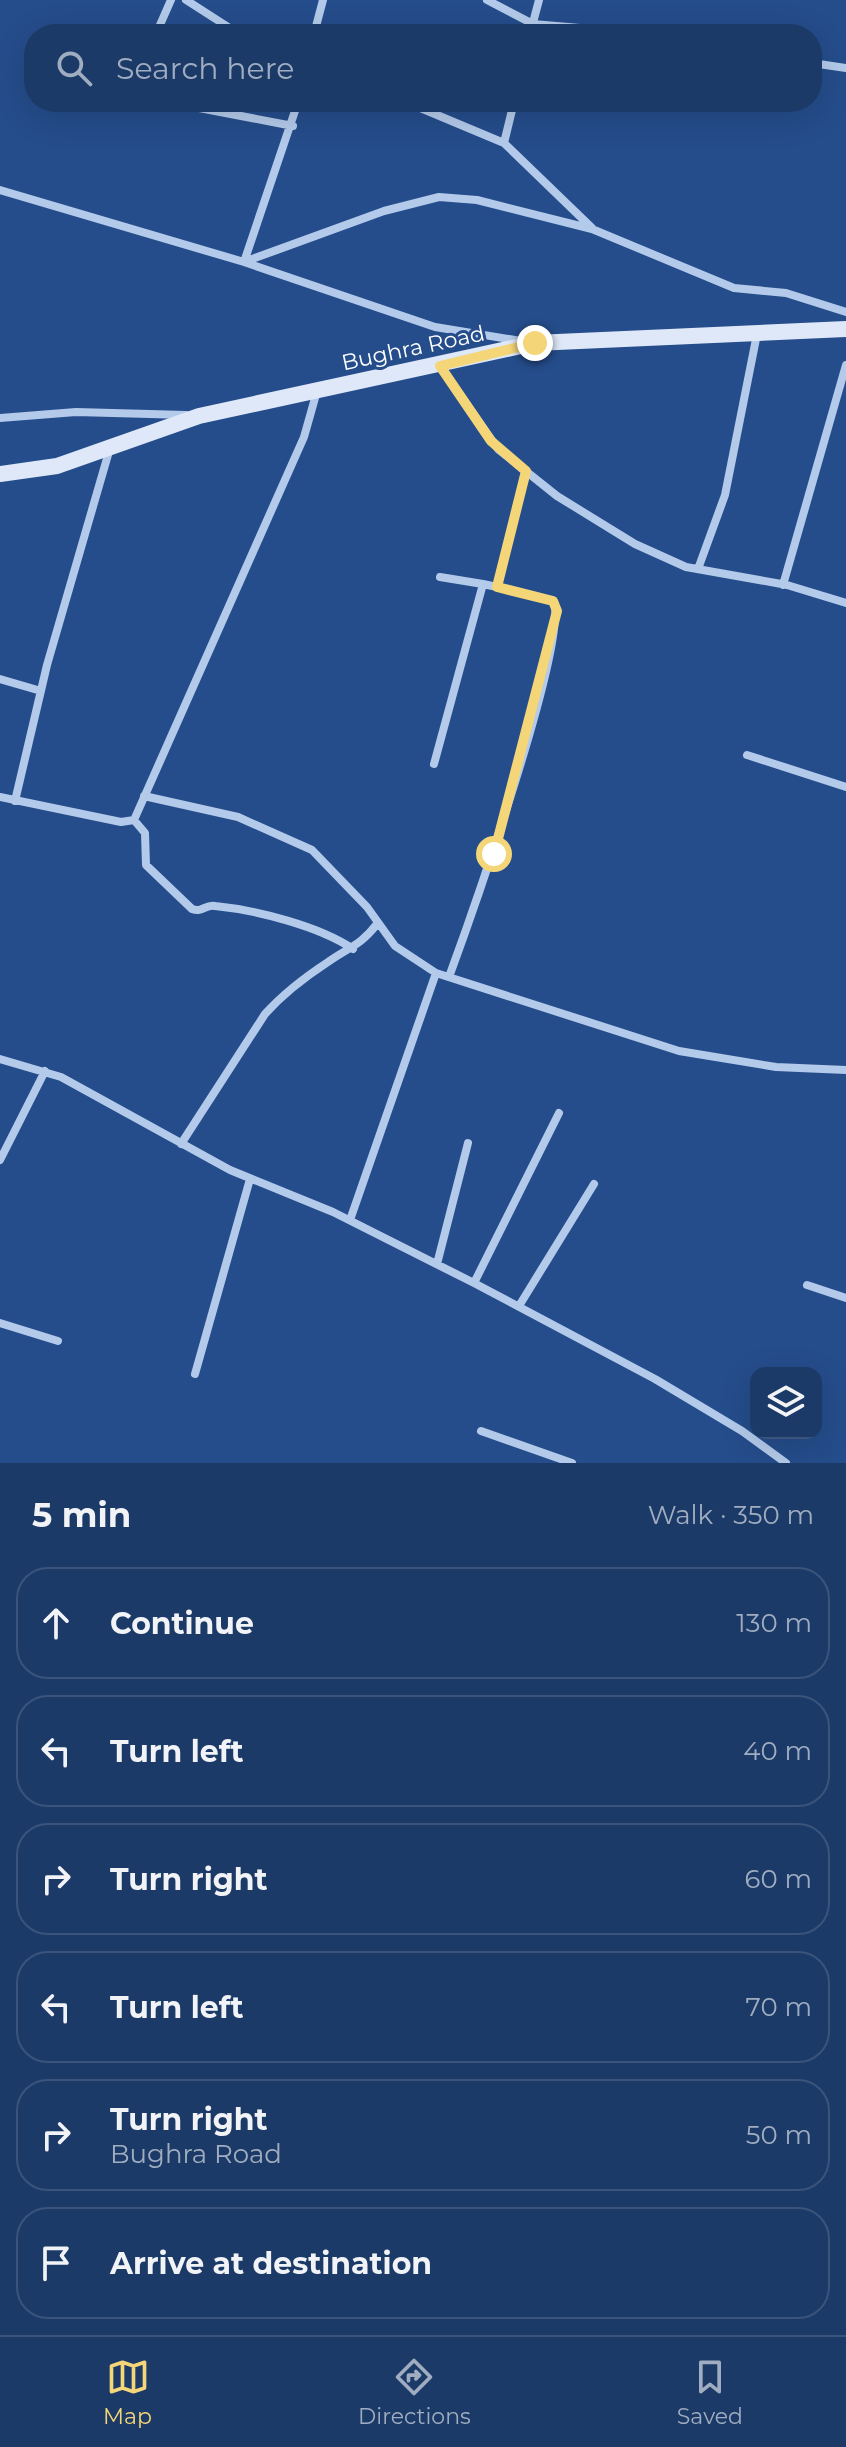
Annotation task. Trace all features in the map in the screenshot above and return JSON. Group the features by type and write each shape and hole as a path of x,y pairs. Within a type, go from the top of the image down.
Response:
{"street":[{"path":"160,24 171,0"},
{"path":"186,0 223,24"},
{"path":"317,24 323,0"},
{"path":"487,0 533,24 539,0"},
{"path":"822,64 846,68"},
{"path":"220,112 293,126"},
{"path":"244,262 296,112"},
{"path":"430,112 504,143 592,229"},
{"path":"504,143 512,112"},
{"path":"0,190 244,262 435,327 535,343"},
{"path":"244,262 304,238 439,197 477,200 592,229 734,288 786,293 844,311 846,299"},
{"name":"Bughra Road","path":"0,474 57,466 199,416 535,343 846,329"},
{"path":"698,569 713,532 734,460 757,334"},
{"path":"783,585 846,365"},
{"path":"440,366 491,441 557,496 635,544 698,569 783,585 846,603"},
{"path":"134,820 304,437 317,391"},
{"path":"0,418 76,412 199,416"},
{"path":"15,801 41,691 110,448"},
{"path":"497,587 526,471"},
{"path":"440,577 544,598 553,601 557,611 494,854 449,977"},
{"path":"434,764 483,584"},
{"path":"0,679 41,691"},
{"path":"747,755 846,787"},
{"path":"144,796 238,817 312,850 367,907 377,924 406,955 436,973 679,1051 776,1067 846,1070"},
{"path":"0,797 121,822 134,820"},
{"path":"134,820 145,833 146,865 192,909 200,912 215,906 280,921 339,940 353,949"},
{"path":"181,1144 265,1014 282,995 329,960 353,949 377,924"},
{"path":"350,1220 436,973"},
{"path":"0,1059 45,1071 250,1179 350,1220 519,1306 681,1394 786,1463"},
{"path":"0,1160 45,1071"},
{"path":"474,1283 559,1113"},
{"path":"437,1264 468,1143"},
{"path":"195,1374 250,1179"},
{"path":"519,1306 594,1184"},
{"path":"807,1285 846,1298"},
{"path":"0,1323 58,1341"},
{"path":"481,1431 572,1463"}],"route":[{"path":"494,854 543,675 557,611 553,601 497,587 526,471 491,441 440,366 535,343"}]}
